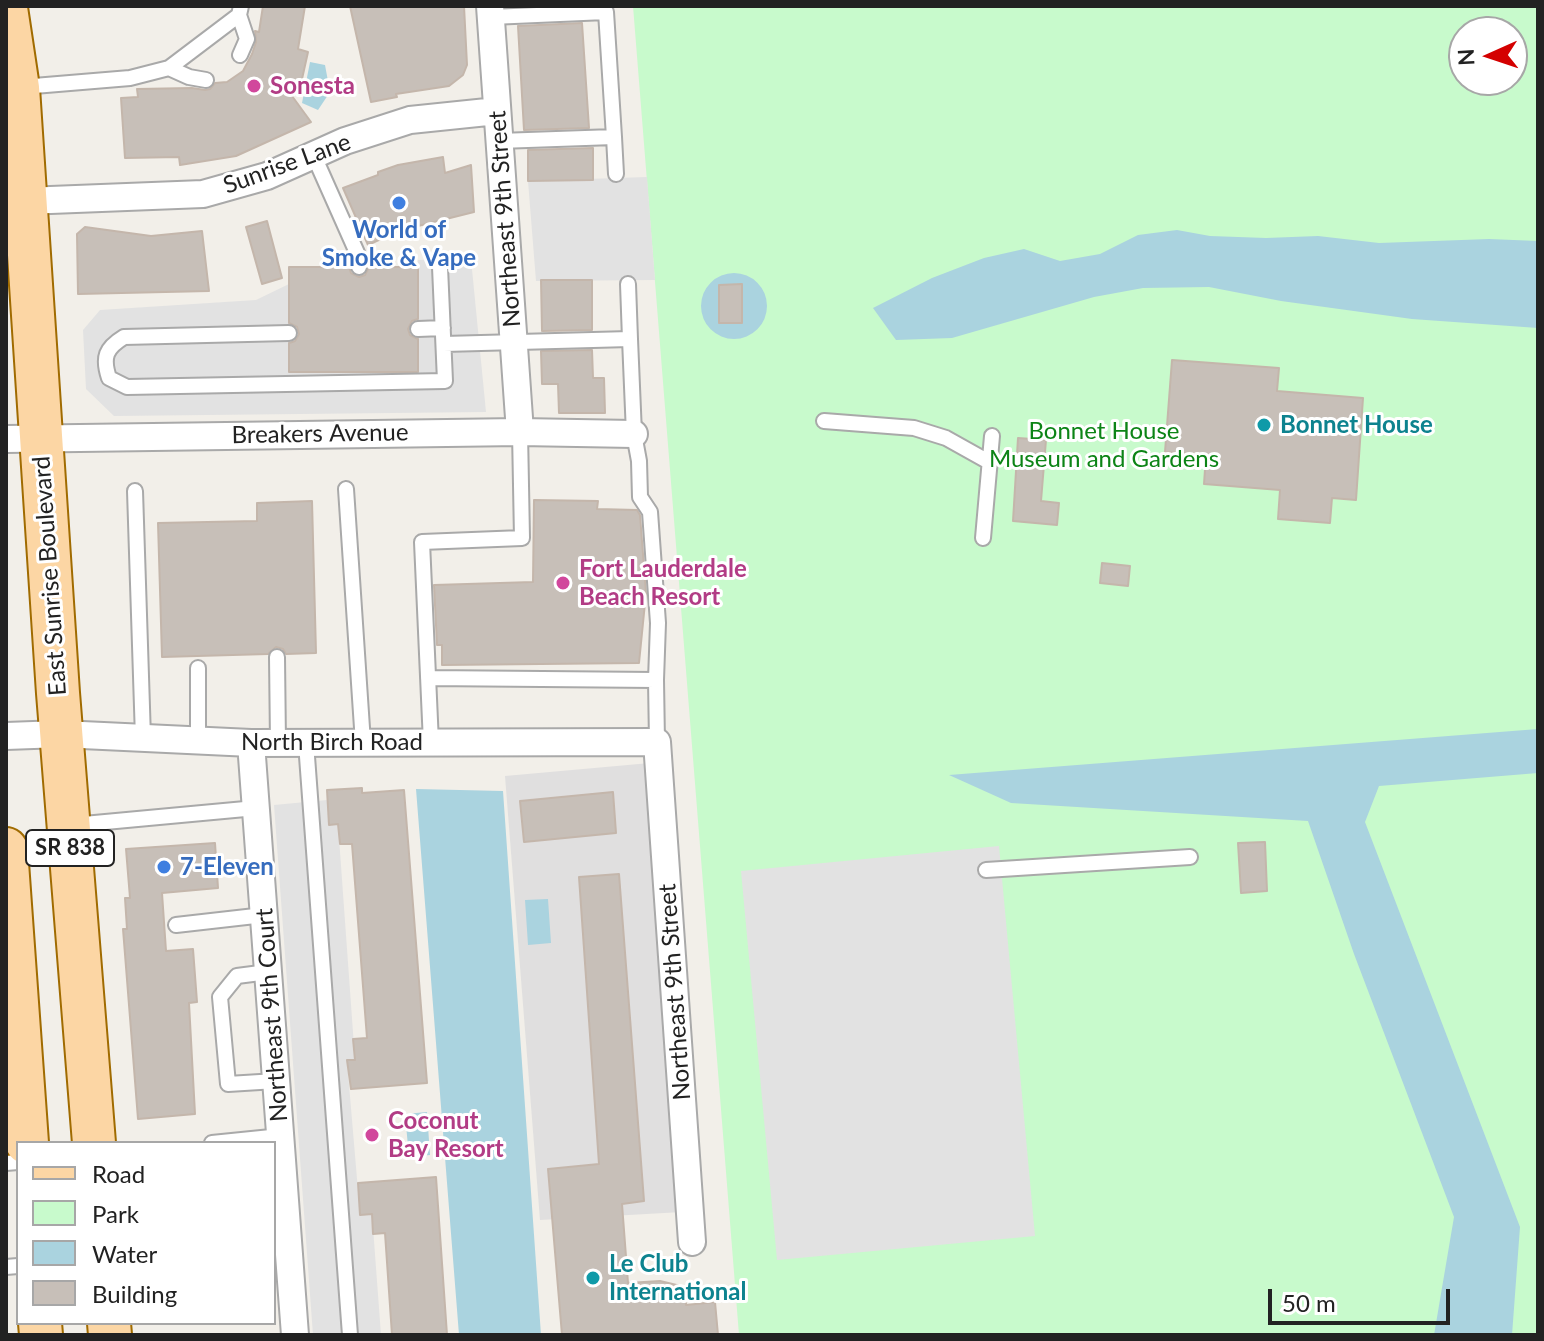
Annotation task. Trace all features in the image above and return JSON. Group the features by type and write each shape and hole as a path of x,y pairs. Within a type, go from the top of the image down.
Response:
{"main road":[{"path":"17,76 22,6"},
{"name":"East Sunrise Boulevard","path":"6,8 17,76 25,201 24,438 61,734 94,1141"},
{"name":"SR 838","path":"6,849 27,1141"}],"street":[{"name":"Northeast 9th Street","path":"491,12 520,432"},
{"name":"Sunrise Lane","path":"25,201 203,194 267,176 345,141 410,120 497,111"},
{"name":"Breakers Avenue","path":"24,438 520,432 634,434"},
{"name":"North Birch Road","path":"6,736 61,734 251,743 657,742"},
{"name":"Northeast 9th Street","path":"657,742 692,1242"},
{"name":"Northeast 9th Court","path":"251,743 281,1136 283,1298 295,1335"}],"lane":[{"path":"17,76 130,78 169,68 240,10 247,39 240,55"},
{"path":"491,12 606,12 616,174"},
{"path":"169,68 206,80"},
{"path":"499,141 614,137"},
{"path":"314,156 358,255 359,267"},
{"path":"289,333 124,337 110,346 104,362 109,378 127,387 445,381 440,267"},
{"path":"628,284 634,434 639,461 640,497 650,512 658,623 657,742"},
{"path":"418,329 443,328"},
{"path":"444,344 630,339"},
{"path":"824,421 914,428 946,438 989,462"},
{"path":"431,743 422,542 522,538 520,432"},
{"path":"983,538 992,436"},
{"path":"346,489 363,743"},
{"path":"135,491 143,738"},
{"path":"277,657 278,743"},
{"path":"198,668 198,740"},
{"path":"428,678 656,680"},
{"path":"306,743 350,1335"},
{"path":"68,826 256,808"},
{"path":"986,870 1190,857"},
{"path":"176,925 264,915"},
{"path":"268,972 237,976 220,997 228,1084 276,1081"},
{"path":"232,1141 281,1136"}],"shaded area":[{"path":"647,177 655,280 536,281 528,181"},
{"path":"471,259 486,412 114,416 86,389 83,330 100,310 256,300 289,284 289,372 417,372 418,260"},
{"path":"650,763 682,1212 540,1220 505,776"},
{"path":"327,800 329,824 338,824 355,1060 347,1061 360,1214 372,1214 381,1335 313,1335 274,805"},
{"path":"999,846 1035,1236 777,1260 741,871"}],"green space":[{"name":"Bonnet House Museum and Gardens","path":"633,6 1538,6 1538,1335 739,1335"}],"water":[{"path":"310,62 325,65 330,92 318,110 302,103"},
{"path":"1177,230 1210,236 1318,236 1379,243 1489,239 1538,241 1538,328 1412,319 1281,301 1209,287 1143,288 1094,297 952,338 896,340 873,308 932,278 984,258 1024,249 1060,261 1100,254 1138,235"},
{"path":"734,273 747,276 757,283 764,293 767,306 764,319 757,329 747,336 734,339 721,336 711,329 704,319 701,306 704,293 711,283 721,276"},
{"path":"1538,729 1538,773 1379,786 1365,822 1520,1227 1512,1335 1434,1335 1454,1217 1354,954 1308,821 1011,803 949,775"},
{"path":"416,789 503,791 541,1335 459,1335"},
{"path":"548,899 551,943 528,945 525,900"},
{"path":"427,1112 430,1155 409,1157 405,1114"}],"building":[{"name":"Sonesta","path":"263,6 305,6 298,49 308,52 302,79 292,96 311,122 236,156 180,165 179,157 125,158 121,98 138,97 137,89 205,90 215,83 227,82 243,71 252,54"},
{"path":"350,6 464,6 467,65 463,75 449,86 396,94 397,97 371,102"},
{"path":"582,23 589,128 524,130 518,26"},
{"path":"593,148 593,180 528,181 528,150"},
{"path":"443,157 445,173 471,165 474,212 398,231 368,245 343,188 398,165"},
{"path":"267,221 282,278 262,284 246,227"},
{"path":"85,227 151,236 202,231 209,291 78,294 77,234"},
{"path":"289,267 349,267 351,273 359,277 365,275 369,267 418,267 418,319 412,321 408,329 410,335 418,339 418,372 289,372 289,343 295,341 299,334 297,327 289,323"},
{"path":"541,280 592,280 592,330 542,331"},
{"path":"742,284 742,323 719,323 719,285"},
{"path":"592,350 593,378 604,378 605,413 559,413 558,384 542,384 541,351"},
{"name":"Bonnet House","path":"1172,360 1279,368 1277,391 1363,398 1356,500 1332,498 1330,523 1278,519 1280,490 1204,484 1206,455 1165,452"},
{"path":"1018,438 1046,440 1041,501 1059,503 1057,525 1013,521"},
{"name":"Fort Lauderdale Beach Resort","path":"534,500 598,501 597,509 637,510 640,515 646,593 639,663 442,665 442,645 437,645 434,585 533,582"},
{"path":"312,501 316,653 286,654 276,647 268,654 162,657 158,523 257,521 257,503"},
{"path":"1102,563 1130,566 1128,586 1100,583"},
{"path":"362,788 362,793 404,790 427,1083 351,1089 347,1060 355,1060 353,1039 367,1038 352,844 340,844 338,824 329,825 327,790"},
{"path":"613,792 616,833 524,842 520,801"},
{"path":"1265,842 1267,891 1241,893 1238,843"},
{"path":"215,843 218,888 162,893 166,951 193,949 197,1002 189,1003 195,1114 138,1119 123,929 127,929 125,898 130,898 126,849"},
{"path":"619,874 644,1201 622,1204 628,1283 660,1281 685,1287 686,1305 715,1302 718,1335 562,1335 548,1169 599,1164 579,877"},
{"path":"436,1177 447,1335 392,1335 385,1233 373,1234 372,1214 360,1215 358,1183"}],"place":[{"name":"Sonesta","path":"254,86"},
{"name":"World of Smoke & Vape","path":"399,203"},
{"name":"Bonnet House","path":"1264,425"},
{"name":"Fort Lauderdale Beach Resort","path":"563,583"},
{"name":"7-Eleven","path":"164,867"},
{"name":"Coconut Bay Resort","path":"372,1135"},
{"name":"Le Club International","path":"593,1278"}]}
